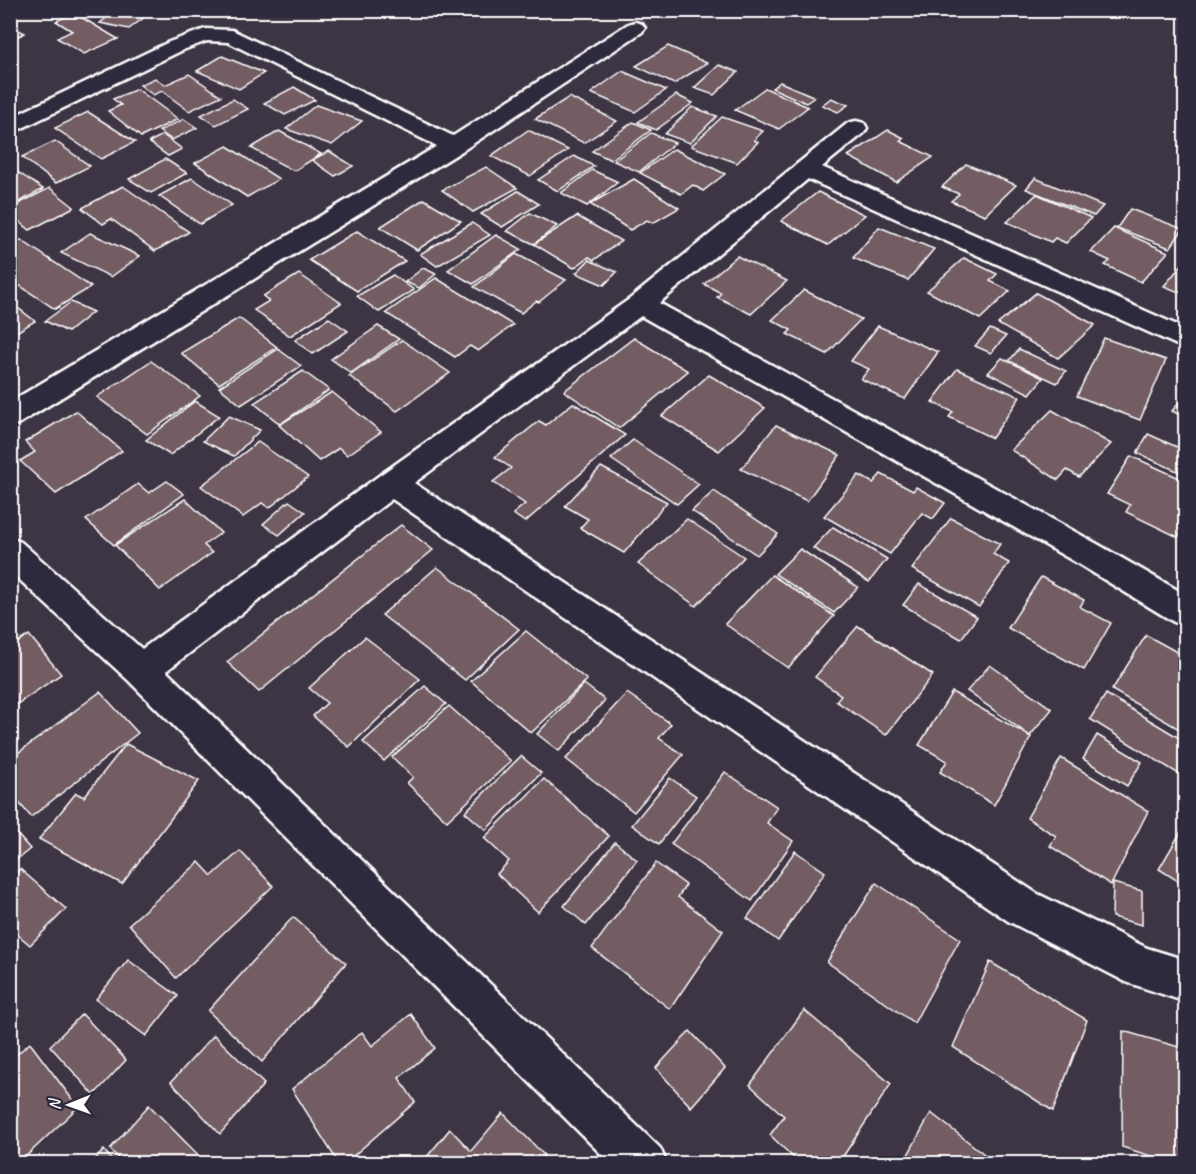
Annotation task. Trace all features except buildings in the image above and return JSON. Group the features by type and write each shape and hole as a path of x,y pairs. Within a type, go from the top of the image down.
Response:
{"street":[{"path":"10,416 454,146 634,28"},
{"path":"10,127 176,46 205,35 214,35 232,36 454,146"},
{"path":"141,670 391,483 640,304 856,128"},
{"path":"806,169 1185,340"},
{"path":"640,304 1088,554 1185,612"},
{"path":"391,483 1022,907 1141,967 1185,981"},
{"path":"10,551 141,670 644,1164"}]}
